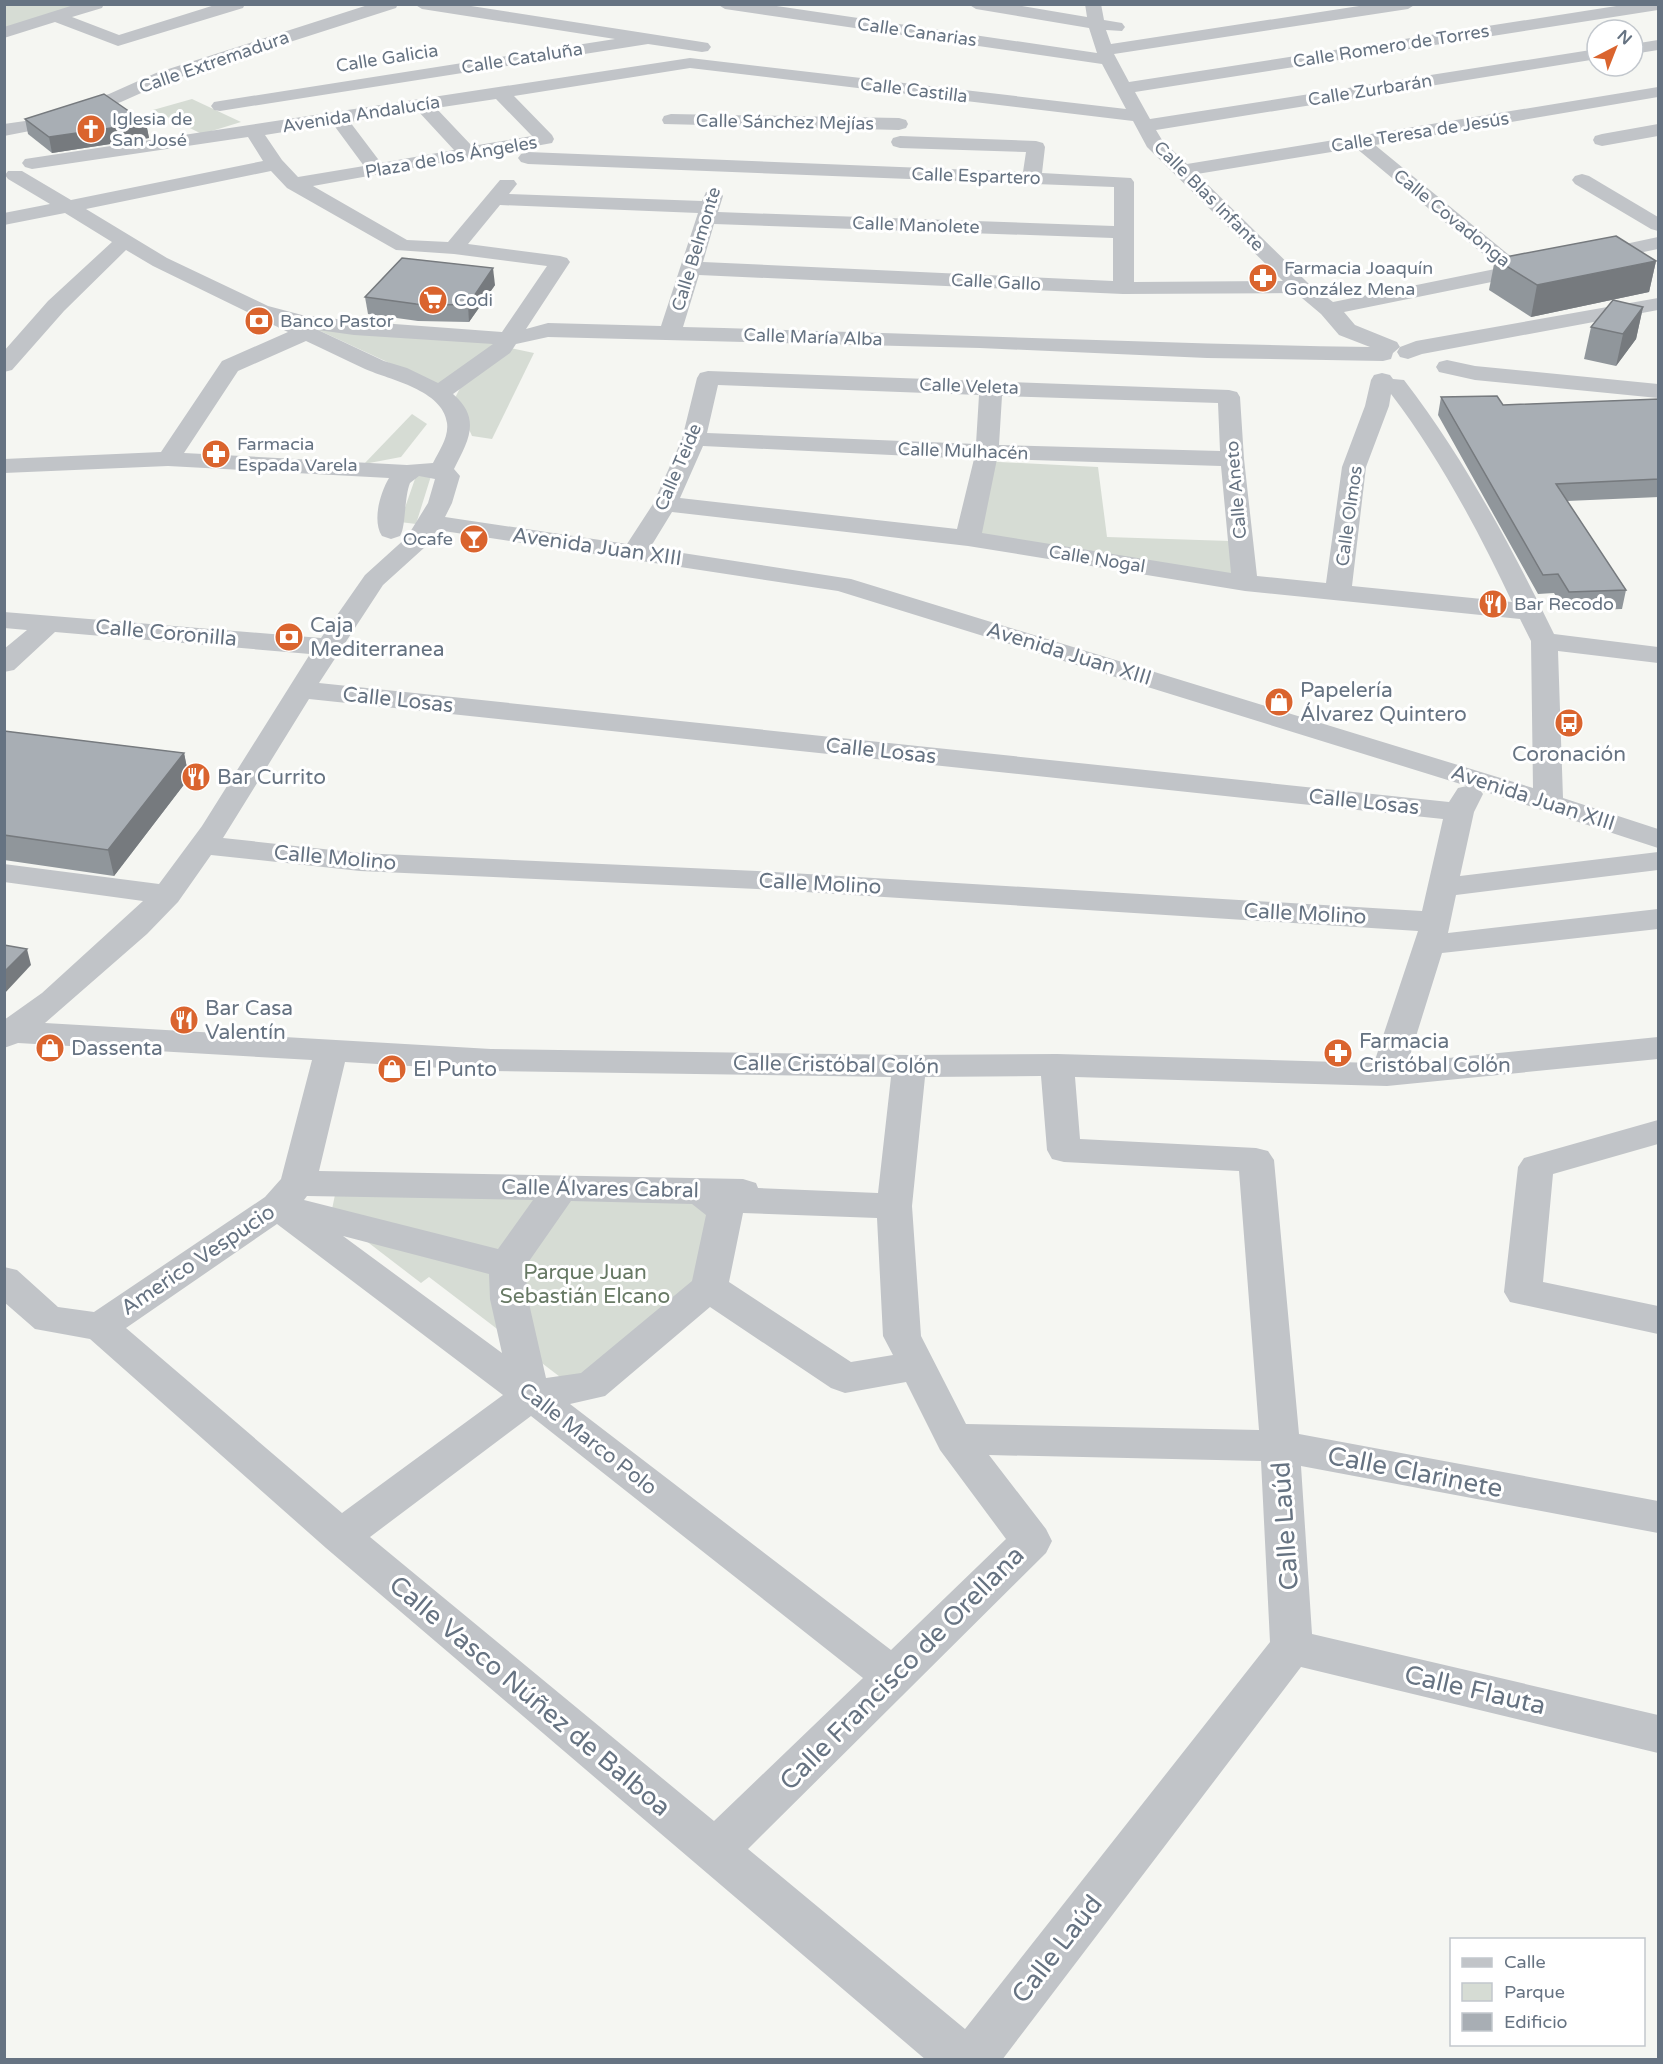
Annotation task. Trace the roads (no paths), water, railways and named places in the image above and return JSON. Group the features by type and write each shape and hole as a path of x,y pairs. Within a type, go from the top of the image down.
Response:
{"street":[{"path":"4,33 96,4"},
{"path":"56,17 118,41 237,4"},
{"name":"Calle Extremadura","path":"4,130 28,126 115,98 162,77 390,4"},
{"path":"422,4 702,47"},
{"path":"976,4 1120,28 1131,26"},
{"name":"Calle Canarias","path":"728,12 747,8 1106,55 1380,6 1408,4"},
{"name":"Calle Romero de Torres","path":"1124,88 1659,5"},
{"name":"Calle Blas Infante","path":"1098,6 1096,24 1106,55 1154,143 1301,287 1329,309 1347,330 1386,363"},
{"path":"516,37 574,28"},
{"path":"690,63 717,33"},
{"name":"Calle Cataluña","path":"211,99 647,39"},
{"name":"Calle Zurbarán","path":"1141,121 1585,56"},
{"name":"Avenida Andalucía","path":"17,168 690,63"},
{"name":"Calle Castilla","path":"690,63 926,105 1141,121"},
{"path":"162,77 182,86"},
{"path":"211,99 243,84"},
{"name":"Calle Teresa de Jesús","path":"1182,171 1659,92"},
{"path":"501,93 545,139"},
{"path":"1640,96 1659,106"},
{"path":"211,99 261,129 275,164 294,184 403,246 454,248 560,262 502,348 439,393"},
{"path":"423,105 468,153"},
{"path":"896,173 899,133 926,105"},
{"name":"Calle Sánchez Mejías","path":"652,162 674,111 1036,147 1032,178"},
{"path":"338,118 377,170"},
{"path":"1602,140 1659,130"},
{"name":"Plaza de los Ángeles","path":"294,184 545,139"},
{"name":"Plaza de los Ángeles","path":"454,248 545,139"},
{"name":"Calle Covadonga","path":"1360,142 1516,271"},
{"path":"158,146 181,181"},
{"name":"Calle Espartero","path":"528,158 1124,182 1123,288"},
{"path":"4,219 71,208 101,198 275,164"},
{"name":"Calle Belmonte","path":"670,333 722,165"},
{"path":"17,168 71,208 123,242 179,272 267,312 375,366 392,369 439,393 456,411 459,424 457,437 424,470 400,478 389,518 391,531 380,554 374,580"},
{"path":"1582,180 1657,212"},
{"name":"Calle Manolete","path":"494,200 709,213 1124,232"},
{"path":"4,365 56,306 123,242"},
{"path":"1329,309 1659,243"},
{"name":"Calle Gallo","path":"690,268 1123,288 1301,287"},
{"path":"1386,363 1437,370 1659,304"},
{"name":"Calle María Alba","path":"267,312 342,327 510,339 548,330 980,341 1207,351 1386,363"},
{"name":"Calle Blas Infante","path":"1347,330 1351,345 1386,363"},
{"path":"168,459 230,366 307,332"},
{"path":"1386,363 1659,391"},
{"path":"1386,363 1423,420 1503,556 1544,641 1548,803"},
{"name":"Calle Olmos","path":"1338,592 1354,467 1377,406 1386,363"},
{"path":"375,366 378,373 406,388 435,412 437,429 424,470"},
{"path":"1423,420 1437,370"},
{"name":"Calle Veleta","path":"708,378 1229,397"},
{"name":"Calle Teide","path":"635,552 664,504 694,440 708,378"},
{"path":"968,538 987,453 991,387"},
{"name":"Calle Aneto","path":"1229,397 1232,459 1245,583"},
{"path":"1377,406 1423,420"},
{"name":"Calle Mulhacén","path":"694,440 987,453 1232,459"},
{"path":"4,466 168,459 424,470 448,476 426,525 374,580 328,647 303,690 203,845 167,895 136,927 53,1000 7,1033"},
{"name":"Calle Nogal","path":"664,504 968,538 1245,583 1530,612"},
{"path":"391,531 406,534 449,518 466,527"},
{"name":"Avenida Juan XIII","path":"426,525 442,530 466,527 842,584 1476,779 1659,838"},
{"name":"Calle Coronilla","path":"4,620 328,647"},
{"path":"4,664 50,623"},
{"path":"1544,641 1659,655"},
{"name":"Calle Losas","path":"303,690 1459,812"},
{"path":"1387,1075 1432,933 1459,812 1476,779"},
{"name":"Calle Molino","path":"203,845 360,862 756,880 1432,933 1659,919"},
{"path":"1442,886 1659,861"},
{"path":"4,873 167,895"},
{"path":"53,1000 63,1023 89,1037"},
{"name":"Calle Cristóbal Colón","path":"7,1033 491,1060 909,1066 1057,1065 1387,1075 1659,1048"},
{"path":"331,1051 288,1194 507,1265"},
{"name":"Calle Laúd","path":"971,2060 1292,1647 1280,1446 1256,1160 1064,1150 1057,1065"},
{"name":"Calle Francisco de Orellana","path":"714,1852 1031,1541 954,1438 915,1366 902,1336 894,1206 909,1066"},
{"path":"1659,1131 1536,1167 1523,1292 1659,1320"},
{"path":"531,1395 509,1299 507,1265 561,1188"},
{"name":"Calle Álvares Cabral","path":"288,1194 561,1188 742,1192 743,1200 894,1206"},
{"path":"341,1536 531,1395 591,1386 709,1287 725,1210 700,1191"},
{"name":"Americo Vespucio","path":"100,1327 288,1194"},
{"name":"Calle Marco Polo","path":"288,1194 531,1395 894,1677"},
{"path":"4,1280 48,1319 100,1327"},
{"path":"709,1287 845,1378 915,1366"},
{"name":"Calle Vasco Núñez de Balboa","path":"100,1327 341,1536 964,2060"},
{"name":"Calle Clarinete","path":"954,1438 1280,1446 1659,1517"},
{"name":"Calle Flauta","path":"1292,1647 1659,1734"}],"place":[{"name":"Iglesia de San José","path":"91,129"},
{"name":"Farmacia Joaquín González Mena","path":"1263,278"},
{"name":"Codi","path":"433,300"},
{"name":"Banco Pastor","path":"259,321"},
{"name":"Farmacia Espada Varela","path":"216,454"},
{"name":"Ocafe","path":"474,539"},
{"name":"Bar Recodo","path":"1493,604"},
{"name":"Caja Mediterranea","path":"289,637"},
{"name":"Papelería Álvarez Quintero","path":"1279,702"},
{"name":"Coronación","path":"1569,723"},
{"name":"Bar Currito","path":"196,777"},
{"name":"Bar Casa Valentín","path":"184,1020"},
{"name":"Dassenta","path":"50,1048"},
{"name":"Farmacia Cristóbal Colón","path":"1338,1053"},
{"name":"El Punto","path":"392,1069"}],"park label":[{"name":"Parque Juan Sebastián Elcano","path":"585,1284"}]}
